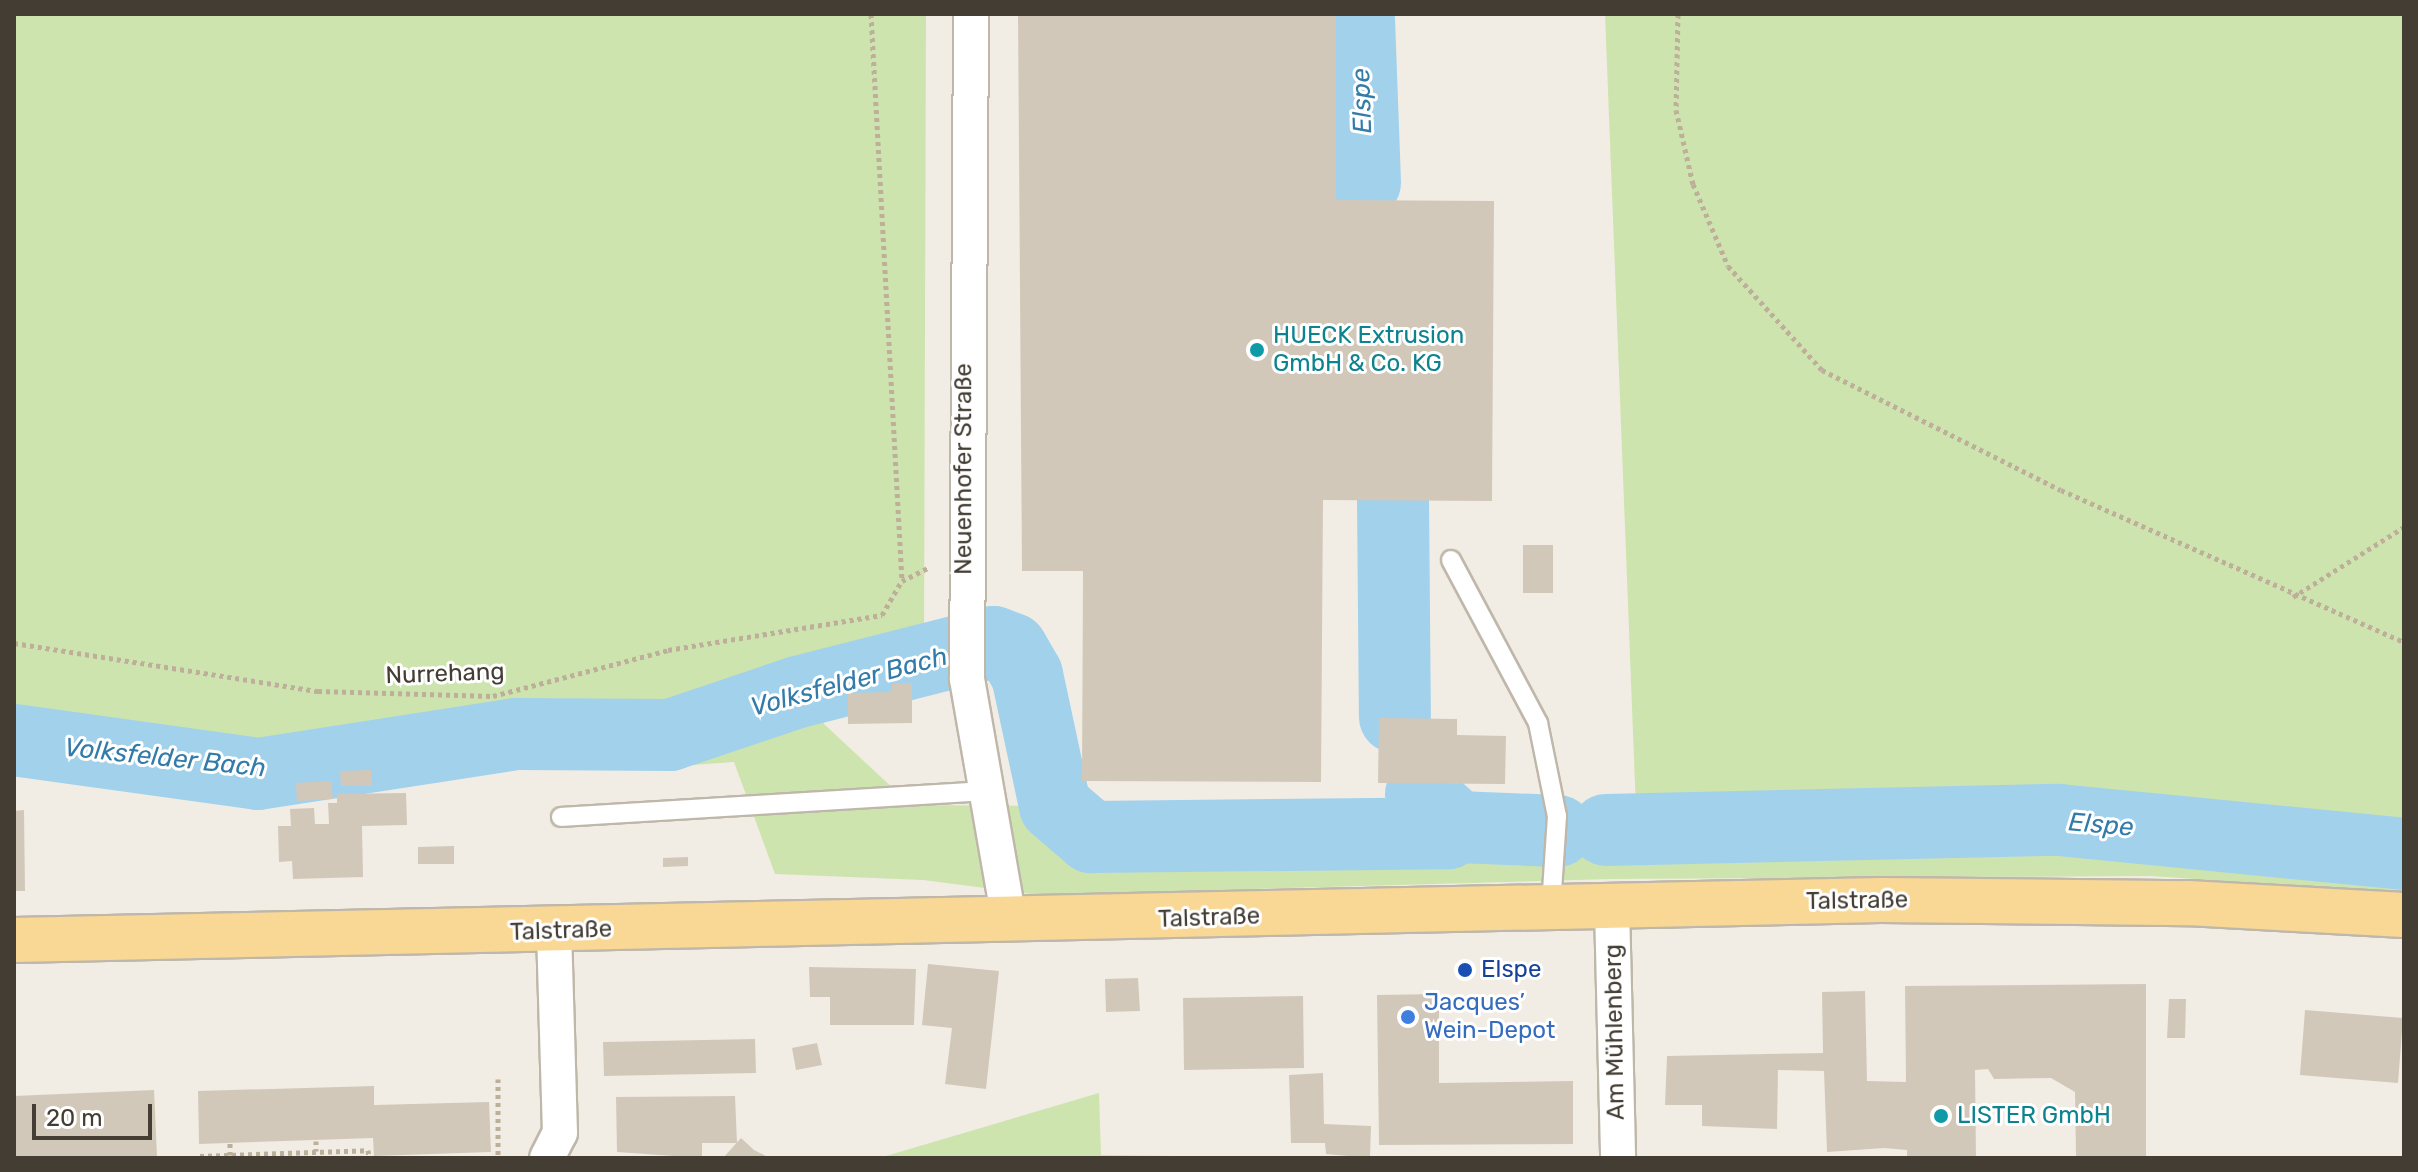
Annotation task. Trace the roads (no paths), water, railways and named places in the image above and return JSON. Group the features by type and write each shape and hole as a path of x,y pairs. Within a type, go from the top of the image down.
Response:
{"main road":[{"name":"Talstraße","path":"14,940 554,933 1551,907 2031,900 2404,915"}],"street":[{"name":"Neuenhofer Straße","path":"971,14 965,550 967,679 1009,920"},
{"name":"Am Mühlenberg","path":"1612,907 1618,1158"},
{"path":"547,1158 560,1133 554,933"}],"lane":[{"path":"1451,560 1538,723 1557,816 1551,907"},
{"path":"561,817 985,791"}],"waterway":[{"name":"Elspe","path":"1359,19 1365,183"},
{"name":"Elspe","path":"1393,499 1395,717"},
{"name":"Volksfelder Bach","path":"14,740 258,774 517,734 670,735 798,692 994,642 1012,649 1027,675 1055,806 1091,837 1448,833 1458,827"},
{"name":"Elspe","path":"1421,794 1458,827 1558,831"},
{"name":"Elspe","path":"1606,830 2059,820 2404,854"}],"place":[{"name":"HUECK Extrusion GmbH & Co. KG","path":"1257,350"},
{"name":"Elspe","path":"1465,970"},
{"name":"Jacques’ Wein-Depot","path":"1408,1017"},
{"name":"LISTER GmbH","path":"1941,1116"}]}
